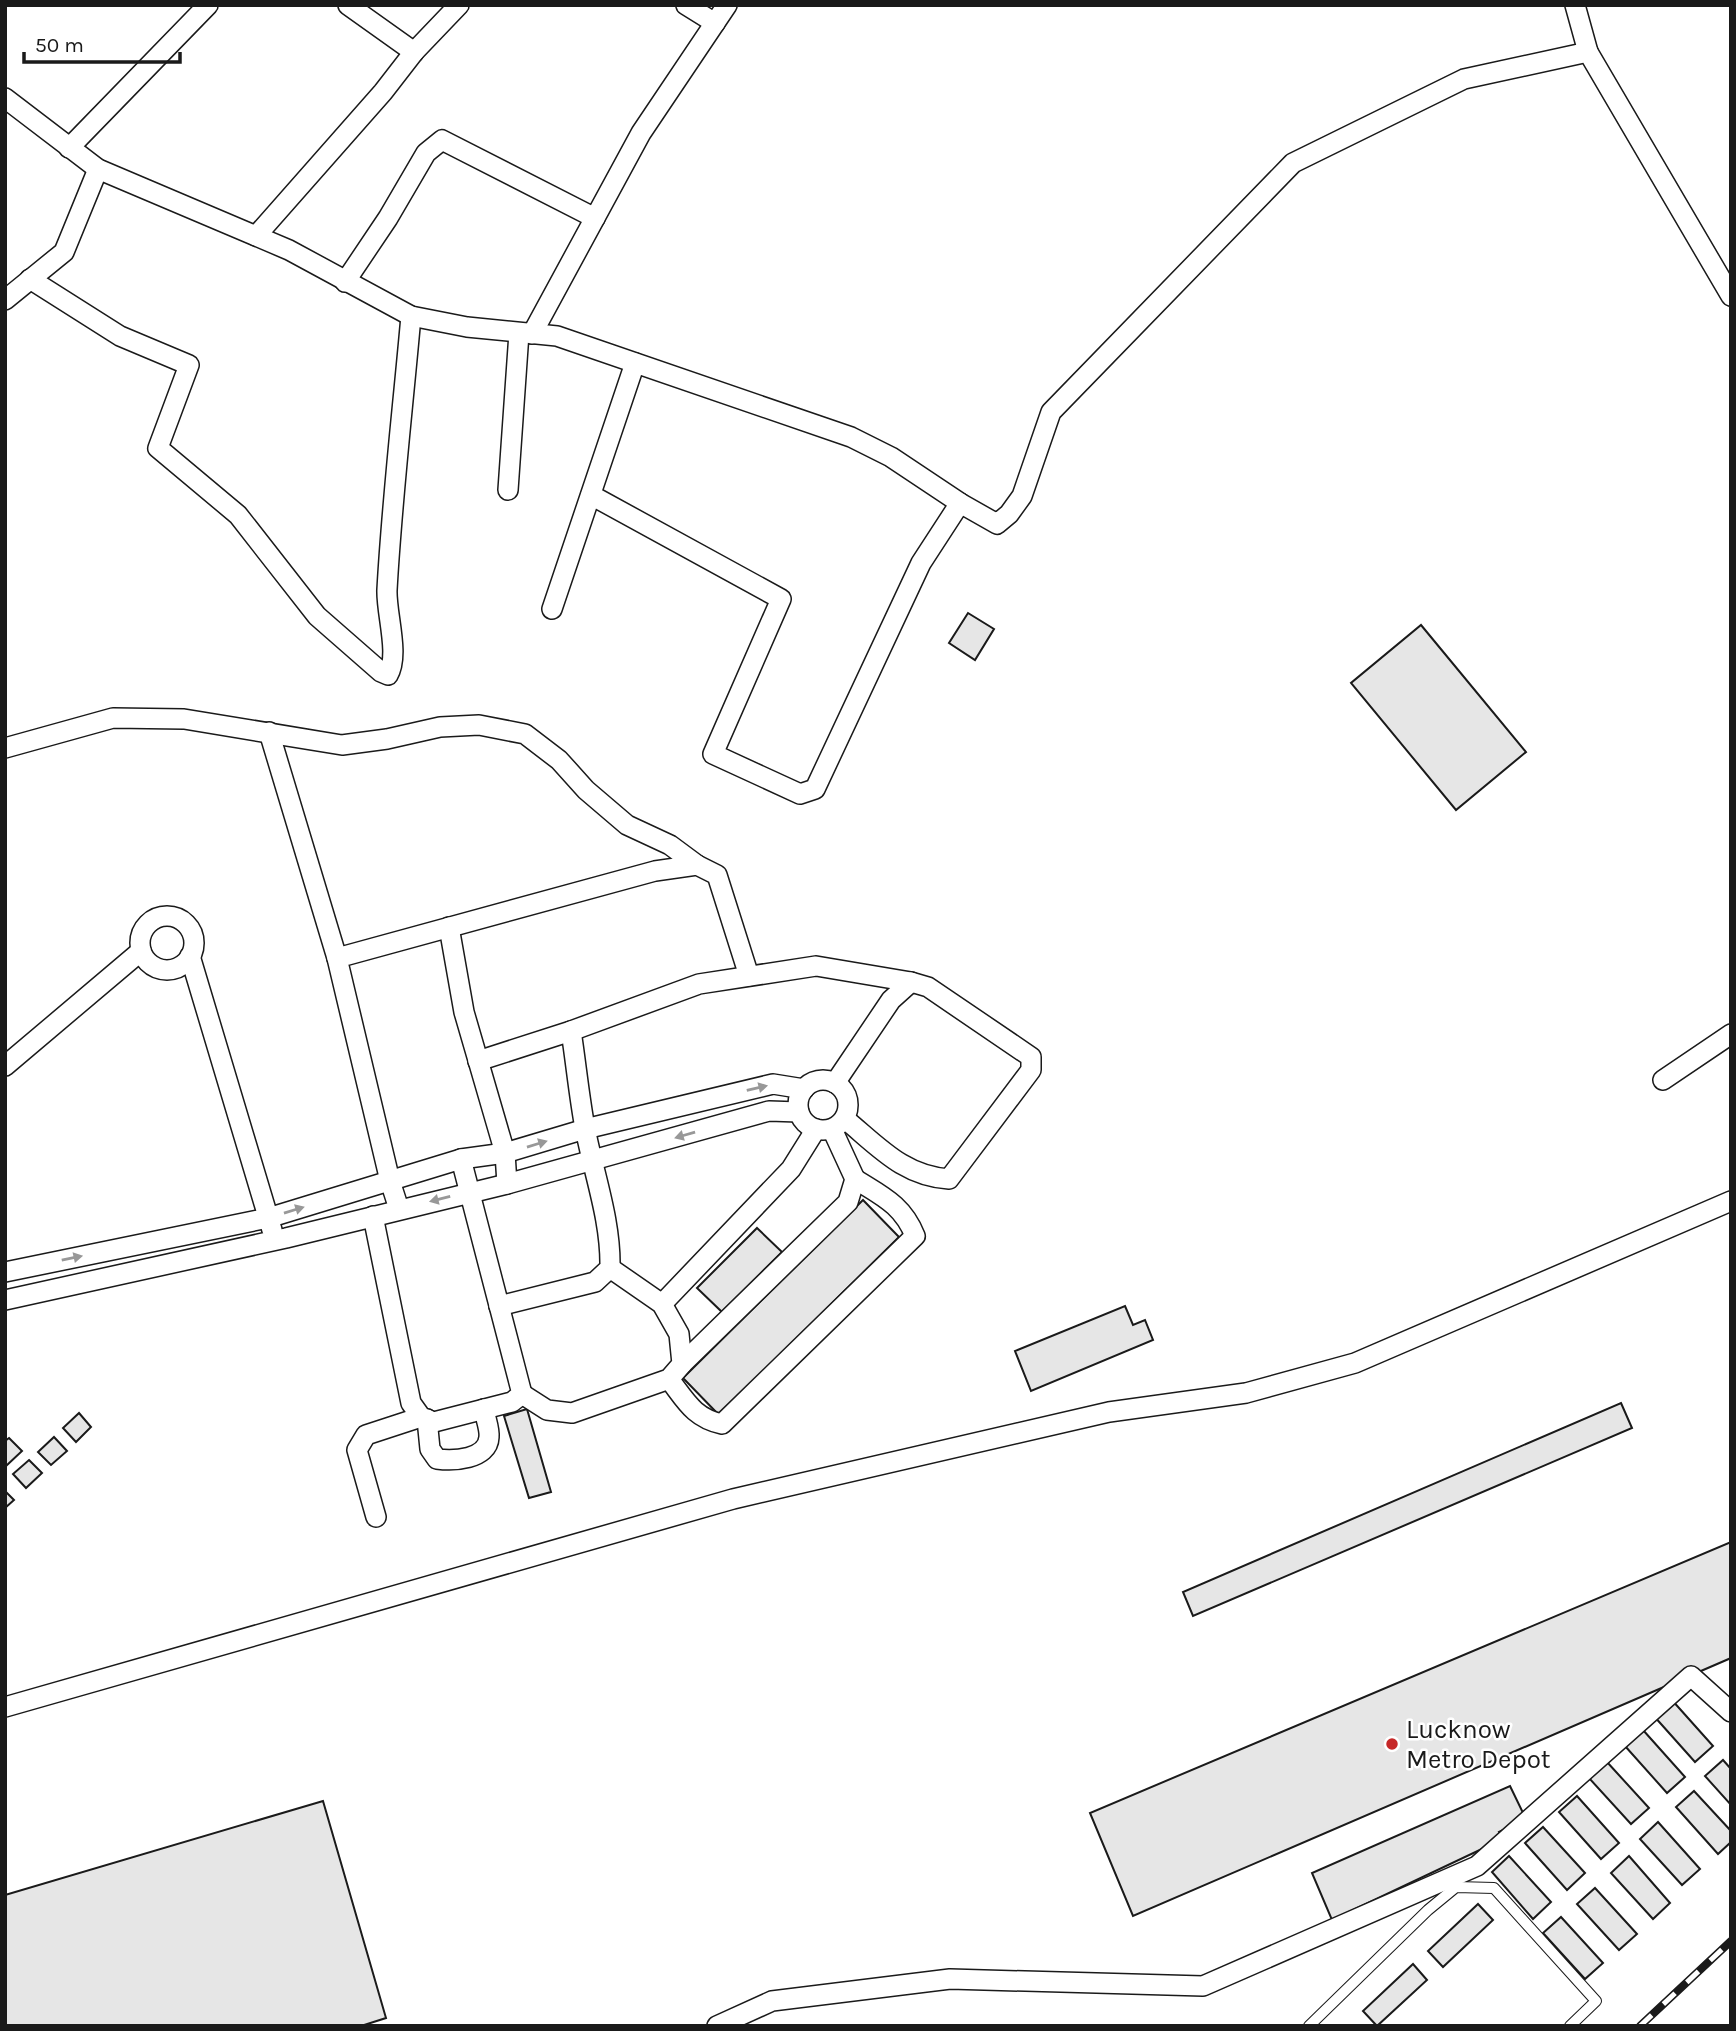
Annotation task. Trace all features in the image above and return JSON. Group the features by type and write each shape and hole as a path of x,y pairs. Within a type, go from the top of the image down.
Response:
{"street":[{"path":"69,148 208,5"},
{"path":"348,5 414,52"},
{"path":"256,236 383,92 414,52 459,5"},
{"path":"685,5 715,23"},
{"path":"508,490 526,333 595,218 641,133 727,5"},
{"path":"1575,5 1588,52 1731,296"},
{"path":"5,98 98,169 289,250 411,316 467,327 557,336 851,438 891,457 997,524 1009,514 1022,496 1051,412 1293,163 1464,79 1588,52"},
{"path":"345,282 388,218 426,153 442,140 595,218"},
{"path":"5,300 64,252 98,169"},
{"path":"30,279 120,336 189,365 158,448 238,515 317,617 388,675 392,669 393,657 387,593 411,316"},
{"path":"552,610 635,363"},
{"path":"591,495 781,599 713,754 800,794 816,789 915,575 960,503"},
{"path":"5,748 113,718 184,719 342,745 387,739 440,727 466,725 524,734 559,760 586,790 627,825 670,845 717,875 749,976"},
{"path":"269,732 337,958 399,1209"},
{"path":"337,958 655,872 698,865"},
{"path":"190,956 177,968 159,969 145,959 141,951 142,934 152,921 169,917 177,919 190,930 193,939 190,956 276,1240"},
{"path":"449,928 464,1013 505,1153 507,1184"},
{"path":"5,1066 141,951"},
{"path":"478,1060 571,1031 699,984 816,966 928,987 1031,1057 1031,1070 949,1179 933,1178 906,1168 831,1126 802,1119 798,1104 804,1089 818,1080 835,1083 846,1095 848,1103 831,1126 662,1304"},
{"path":"835,1083 891,1000 911,982"},
{"path":"499,1306 595,1282 610,1268 611,1245 604,1204 585,1129 571,1031"},
{"path":"1663,1080 1731,1034"},
{"path":"5,1272 268,1218 461,1159 505,1153 585,1129 773,1084 804,1089"},
{"path":"5,1300 276,1240 507,1184 769,1111 799,1112"},
{"path":"610,1268 662,1304 679,1334 676,1371 693,1410 706,1421 722,1424 915,1236 908,1219 899,1210 855,1180 831,1126"},
{"path":"461,1159 522,1394 547,1410 572,1413 676,1371 848,1202 855,1180"},
{"path":"5,1707 733,1499 1109,1412 1246,1393 1355,1363 1731,1201"},
{"path":"373,1216 411,1403 424,1418 434,1422 512,1402 522,1394"},
{"path":"225,1227 230,1250"},
{"path":"177,1237 180,1262"},
{"path":"424,1418 430,1449 437,1460 458,1461 483,1450 489,1439 484,1409"},
{"path":"376,1517 357,1450 366,1435 424,1418"},
{"path":"717,2026 772,2001 950,1979 1203,1986 1478,1866 1691,1676 1731,1712"}],"lane":[{"path":"1309,2026 1428,1910 1456,1887 1494,1888 1596,2001 1570,2026"}],"building":[{"path":"968,613 994,629 975,660 949,643"},
{"path":"1421,625 1526,752 1456,810 1351,683"},
{"path":"863,1200 899,1237 719,1415 683,1378"},
{"path":"757,1228 782,1252 722,1312 697,1288"},
{"path":"1125,1306 1133,1325 1145,1320 1153,1340 1031,1391 1015,1351"},
{"path":"1621,1403 1632,1428 1193,1616 1183,1592"},
{"path":"527,1409 551,1492 529,1498 504,1416"},
{"path":"79,1413 91,1427 76,1442 63,1428"},
{"path":"54,1437 67,1451 51,1465 38,1452"},
{"path":"9,1438 22,1451 6,1466 5,1441"},
{"path":"29,1460 42,1473 26,1488 13,1474"},
{"path":"5,1491 14,1500 5,1508"},
{"name":"Lucknow Metro Depot","path":"1731,1542 1731,1658 1133,1916 1090,1813"},
{"path":"1671,1699 1713,1746 1695,1762 1653,1715"},
{"path":"1643,1730 1685,1777 1667,1793 1625,1746"},
{"path":"1723,1760 1731,1769 1731,1805 1705,1776"},
{"path":"1607,1762 1649,1808 1631,1824 1589,1778"},
{"path":"1510,1786 1526,1819 1499,1832 1503,1839 1332,1920 1312,1873"},
{"path":"1694,1791 1731,1831 1731,1842 1718,1854 1676,1807"},
{"path":"1577,1796 1619,1843 1601,1859 1559,1812"},
{"path":"323,1801 386,2018 361,2026 5,2026 5,1895"},
{"path":"1658,1822 1700,1869 1682,1885 1640,1839"},
{"path":"1543,1827 1585,1873 1567,1890 1525,1843"},
{"path":"1509,1856 1551,1902 1533,1919 1492,1872"},
{"path":"1629,1856 1670,1903 1653,1919 1611,1873"},
{"path":"1595,1888 1637,1934 1619,1950 1577,1904"},
{"path":"1478,1904 1493,1920 1443,1967 1428,1951"},
{"path":"1561,1917 1603,1963 1585,1979 1543,1933"},
{"path":"1413,1964 1427,1980 1377,2026 1363,2011"}],"railway":[{"path":"1640,2026 1731,1941"}],"place":[{"name":"Lucknow Metro Depot","path":"1392,1744"}]}
